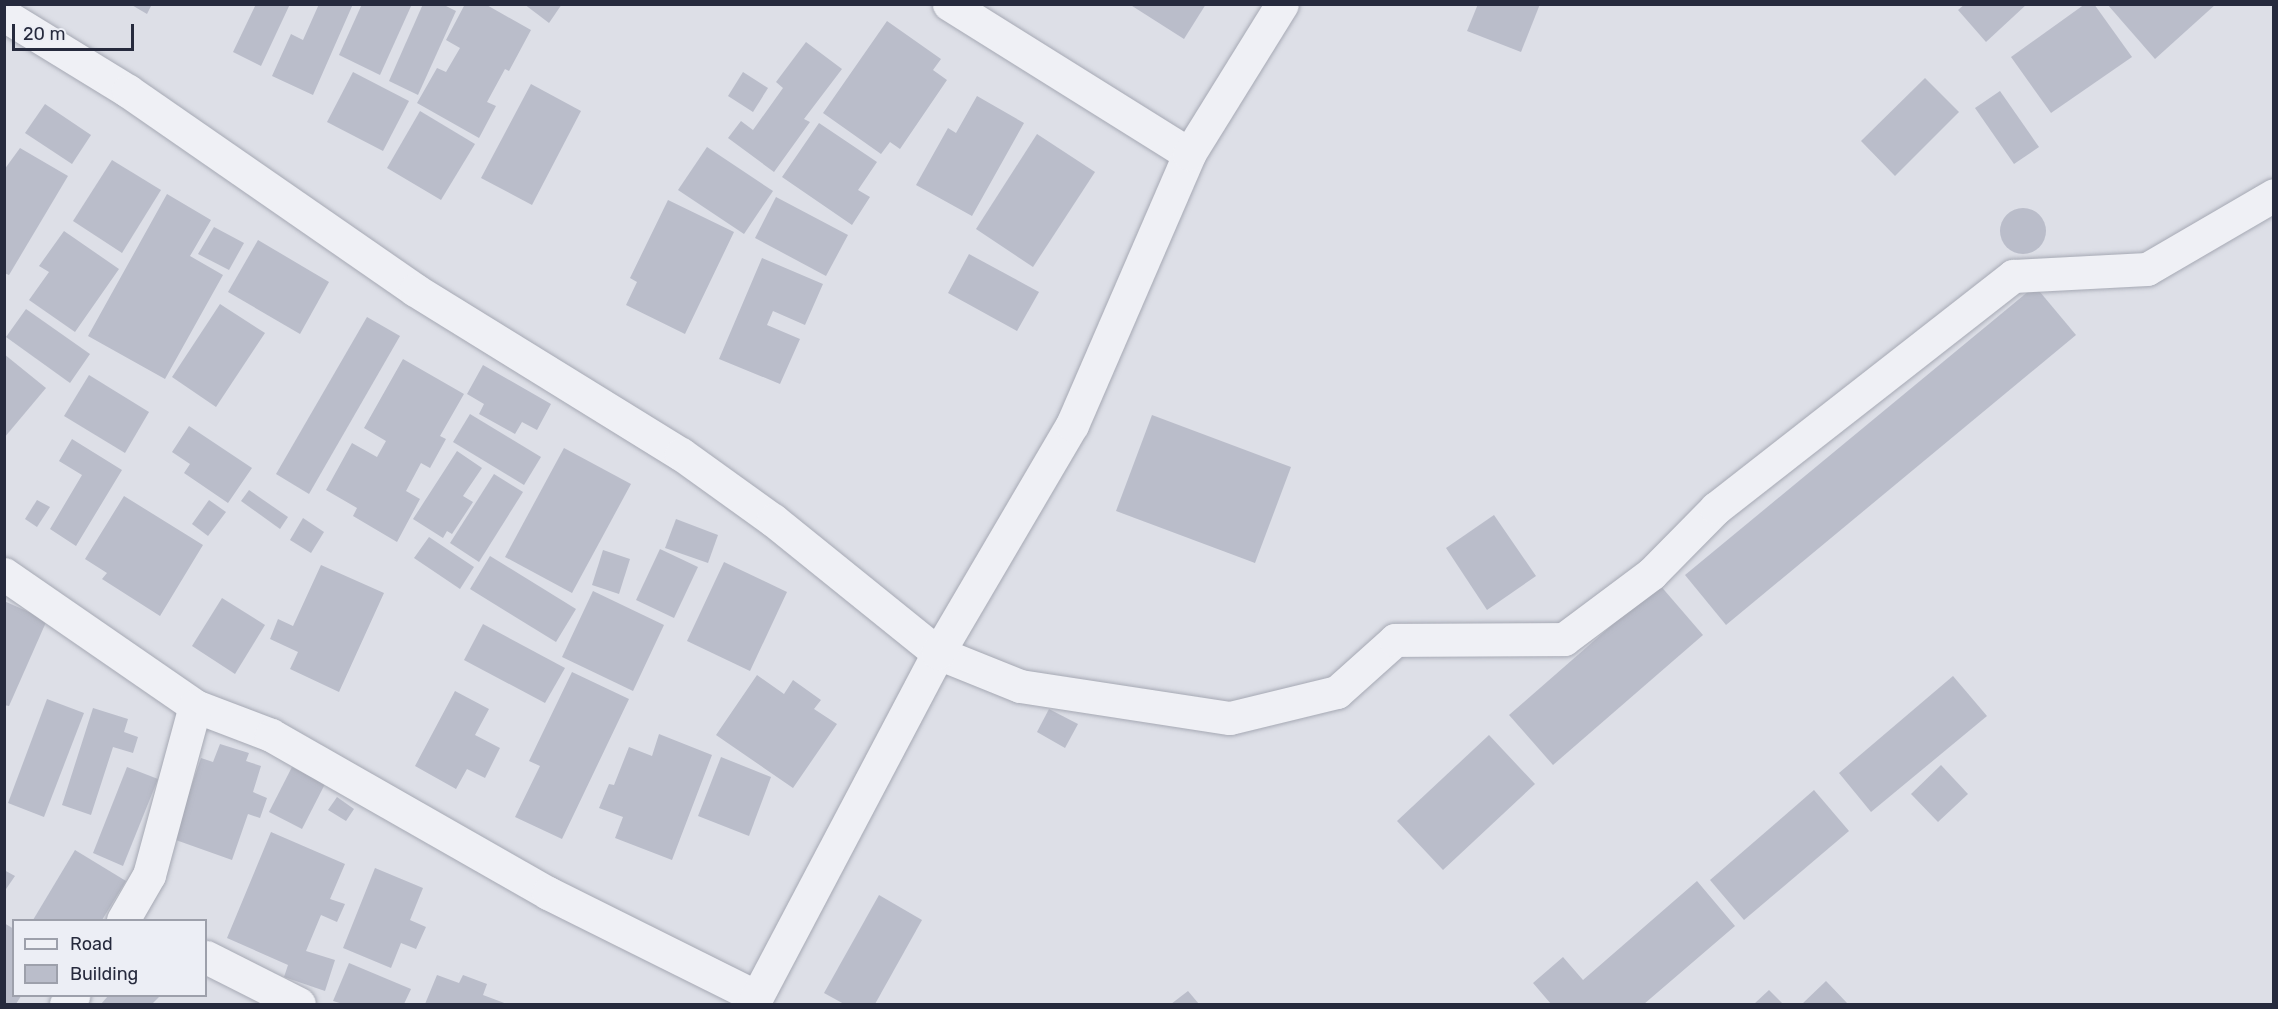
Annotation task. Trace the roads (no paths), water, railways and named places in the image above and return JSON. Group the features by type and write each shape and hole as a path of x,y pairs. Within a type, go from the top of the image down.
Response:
{"street":[{"path":"949,4 1189,154"},
{"path":"4,574 195,706 271,735 548,894 755,1001 938,653 1072,425 1189,154 1282,4"},
{"path":"4,15 128,91 415,290 681,454 773,520 938,653 1020,686 1230,718 1337,692 1395,640 1564,639 1651,574 1716,508 2013,276 2147,268 2274,195"},
{"path":"127,919 149,875 195,706"},
{"path":"207,958 299,1005"}]}
